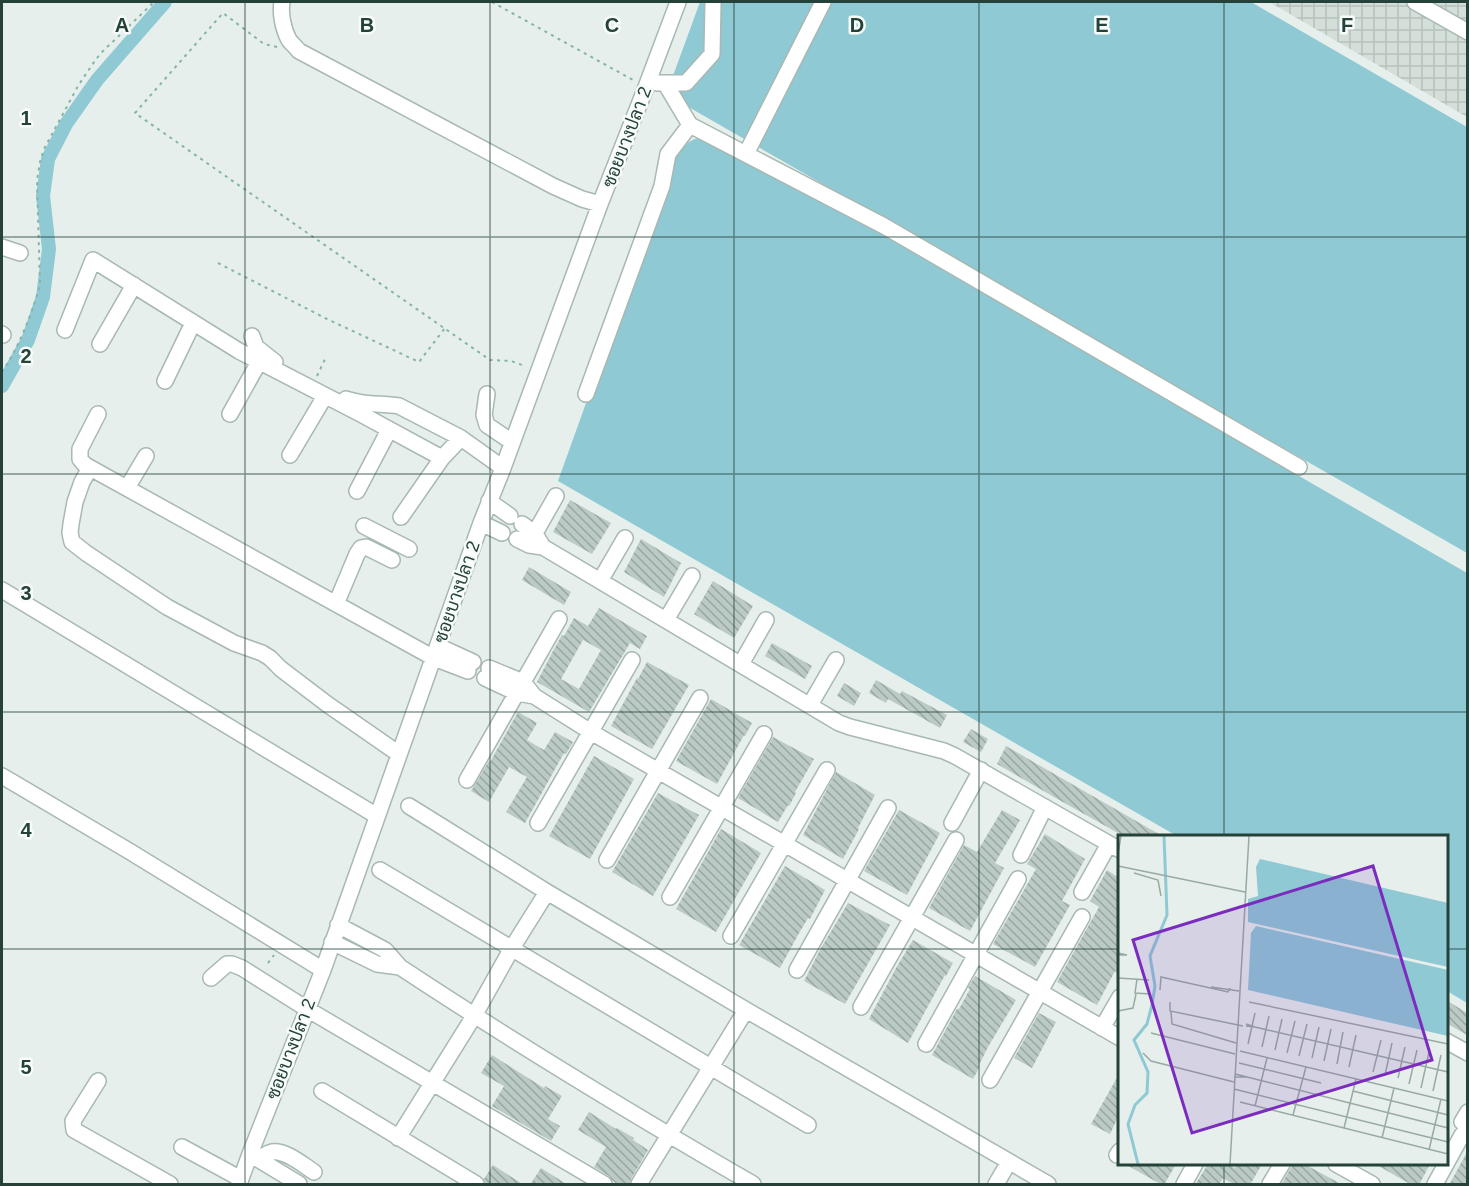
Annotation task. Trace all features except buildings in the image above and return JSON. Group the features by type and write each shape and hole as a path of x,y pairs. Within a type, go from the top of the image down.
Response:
{"street":[{"path":"282,2 285,30 290,41 299,51 569,194 600,204"},
{"name":"ซอยบางปลา 2","path":"240,1182 254,1157 489,501 678,2"},
{"path":"647,85 686,83 712,54 713,2"},
{"path":"746,154 822,2"},
{"path":"1415,2 1467,32"},
{"path":"665,83 690,124 884,226 1299,467"},
{"path":"586,394 662,186 668,154 690,124"},
{"path":"2,247 20,253"},
{"path":"65,330 93,260 239,351 442,458"},
{"path":"100,344 134,285"},
{"path":"165,381 193,323"},
{"path":"252,336 256,347 261,352 314,383 360,404 399,406 461,438 503,468"},
{"path":"230,414 259,362"},
{"path":"488,394 484,415 487,424 512,442"},
{"path":"290,455 325,396"},
{"path":"98,414 80,449 80,459 85,465 336,604 436,652 471,666"},
{"path":"357,491 389,430"},
{"path":"401,517 442,458 461,438"},
{"path":"126,489 146,456"},
{"path":"90,468 75,502 70,524 72,542 86,554 167,607 234,643 270,658 327,704 399,754"},
{"path":"531,541 556,496"},
{"path":"489,501 516,520 531,541 839,723 850,728 944,751 1114,847 1082,892"},
{"path":"481,524 502,533"},
{"path":"364,526 409,549"},
{"path":"336,604 361,548 385,557 387,538"},
{"path":"600,581 625,538"},
{"path":"666,620 692,576"},
{"path":"2,590 376,816"},
{"path":"467,780 559,619"},
{"path":"741,664 766,620"},
{"path":"538,823 632,660"},
{"path":"810,705 836,660"},
{"path":"487,673 534,696 591,732 1118,1037"},
{"path":"607,860 700,698"},
{"path":"670,897 764,734"},
{"path":"731,936 827,770"},
{"path":"952,823 981,770"},
{"path":"2,777 129,851 322,970"},
{"path":"409,806 746,1010 1048,1185"},
{"path":"1022,855 1045,807"},
{"path":"797,970 888,808"},
{"path":"861,1007 956,840"},
{"path":"380,870 808,1125"},
{"path":"926,1044 1018,879"},
{"path":"398,1138 474,1016 547,891"},
{"path":"990,1080 1082,916"},
{"path":"338,925 378,945 400,967 474,1016 753,1185"},
{"path":"332,942 377,964 400,967"},
{"path":"211,978 227,964 242,968 604,1185"},
{"path":"1102,1028 1118,999"},
{"path":"639,1185 746,1010"},
{"path":"1448,1042 1467,1053"},
{"path":"98,1081 73,1121 74,1130 170,1185"},
{"path":"322,1091 476,1185"},
{"path":"1448,1157 1464,1123"},
{"path":"182,1146 240,1182"},
{"path":"254,1157 271,1152 278,1153 314,1172"},
{"path":"254,1157 300,1185"},
{"path":"996,1185 1009,1162"},
{"path":"1184,1185 1195,1165"},
{"path":"1270,1185 1281,1165"},
{"path":"1338,1165 1372,1185"},
{"path":"1435,1185 1444,1165"}],"path":[{"path":"2,372 13,356 40,285 38,180 44,149 78,86 100,54 154,2"},
{"path":"492,2 647,85"},
{"path":"276,46 264,44 223,13 135,113 490,360 511,361"},
{"path":"218,264 419,362 445,328"},
{"path":"314,383 326,357"}],"shaded area":[{"path":"1269,2 1467,2 1467,117"}],"water":[{"path":"700,2 1251,2 1467,127 1467,553 671,97 670,84"},
{"path":"711,136 1467,573 1467,1003 1448,992 1448,835 1175,835 558,481 672,164 687,144 696,139"}],"waterway":[{"path":"2,386 28,340 43,297 49,249 43,196 48,159 66,124 97,80 165,2"}]}
